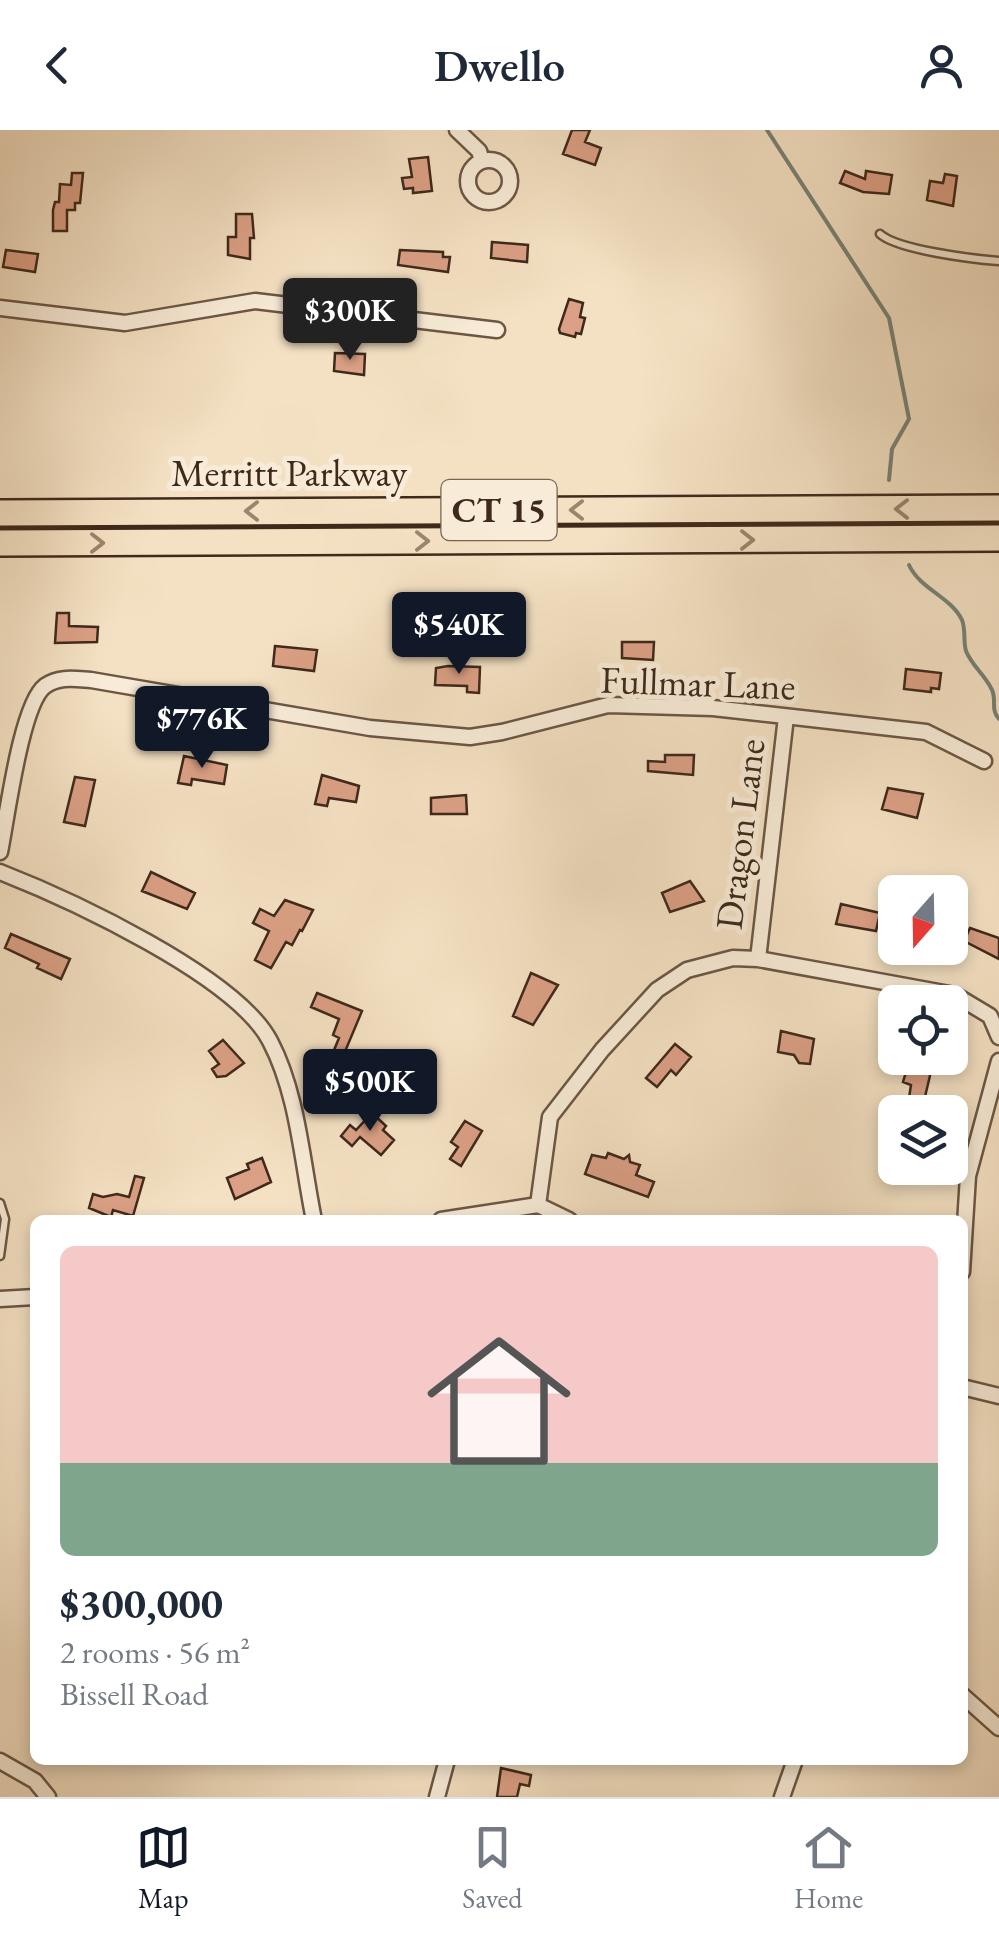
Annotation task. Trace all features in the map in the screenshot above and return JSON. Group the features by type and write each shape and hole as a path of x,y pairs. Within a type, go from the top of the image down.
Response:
{"highway":[{"name":"Merritt Parkway","path":"0,513 999,508"},
{"name":"Merritt Parkway","path":"0,543 999,538"}],"street":[{"path":"457,130 478,150 482,162"},
{"path":"0,308 125,323 255,300 497,330"},
{"name":"Fullmar Lane","path":"0,852 28,712 42,688 60,678 370,728 470,737 608,705 713,708 926,732 984,761"},
{"name":"Dragon Lane","path":"758,958 786,717"},
{"path":"0,872 66,898 167,954 244,1006 270,1040 288,1088 313,1215"},
{"path":"538,1205 550,1117 602,1050 658,990 687,970 733,958 758,958 955,995 990,1016 999,1038"},
{"path":"966,1215 968,1176 999,1061"},
{"path":"473,1215 538,1205 559,1215"},
{"path":"0,1300 30,1297"},
{"path":"968,1388 999,1396"},
{"path":"968,1700 999,1728"},
{"path":"0,1761 35,1781 48,1797"},
{"path":"437,1797 446,1765"},
{"path":"782,1797 793,1765"}],"lane":[{"path":"880,234 929,250 999,261"},
{"path":"0,1203 5,1219 0,1256"}],"building":[{"path":"572,130 590,130 585,142 601,148 595,165 563,154"},
{"path":"428,157 432,191 413,193 413,188 404,189 402,178 412,177 409,159"},
{"path":"845,171 865,179 866,171 892,175 889,194 863,192 840,183"},
{"path":"72,173 83,173 80,203 75,203 75,210 67,210 67,231 53,231 53,210 55,202 59,202 60,184 71,185"},
{"path":"945,174 957,176 953,206 927,200 930,181 943,183"},
{"path":"236,214 252,214 254,238 250,238 250,259 228,255 228,237 236,237"},
{"path":"492,242 528,245 527,262 491,258"},
{"path":"6,250 38,254 35,272 3,267"},
{"path":"400,250 443,252 443,257 450,257 448,272 398,265"},
{"path":"569,299 583,303 580,317 585,318 581,334 576,333 575,337 560,333 559,329"},
{"path":"335,353 365,354 364,375 334,371"},
{"path":"57,613 69,613 69,626 98,627 97,642 55,643"},
{"path":"622,642 654,642 653,660 622,658"},
{"path":"275,646 317,650 314,671 273,666"},
{"path":"480,667 479,693 467,692 467,686 435,685 436,668"},
{"path":"906,669 941,673 939,689 904,689"},
{"path":"665,755 694,755 693,775 648,771 648,761 665,762"},
{"path":"184,756 227,765 224,784 192,779 191,785 178,783"},
{"path":"322,775 359,786 356,802 329,798 327,806 315,804"},
{"path":"75,777 95,780 85,826 64,822"},
{"path":"888,788 923,794 917,818 882,809"},
{"path":"466,795 467,814 431,814 431,798"},
{"path":"151,872 195,893 187,909 142,891"},
{"path":"690,881 704,901 670,912 662,893"},
{"path":"285,900 313,910 292,945 286,942 271,968 255,960 269,931 253,923 260,909 274,916"},
{"path":"841,904 878,913 876,931 836,924"},
{"path":"970,928 999,938 999,959 968,943"},
{"path":"11,934 70,959 61,979 5,948"},
{"path":"531,973 558,985 533,1025 513,1016"},
{"path":"317,993 362,1011 344,1054 334,1050 339,1038 333,1035 339,1019 311,1007"},
{"path":"781,1031 814,1039 810,1064 778,1052"},
{"path":"223,1040 244,1063 226,1076 217,1077 212,1069 219,1064 209,1051"},
{"path":"675,1044 691,1057 676,1075 671,1070 657,1087 646,1078"},
{"path":"905,1075 930,1075 925,1095 909,1095 911,1085 903,1082"},
{"path":"372,1113 394,1140 381,1155 360,1137 352,1146 341,1136 350,1125 356,1130"},
{"path":"465,1121 482,1131 461,1166 450,1159 458,1147 451,1142"},
{"path":"608,1153 624,1159 629,1155 630,1162 640,1165 636,1175 654,1182 648,1197 585,1174 592,1155 606,1158"},
{"path":"262,1158 271,1182 235,1199 227,1178 249,1169 247,1164"},
{"path":"135,1176 144,1178 133,1215 113,1210 112,1215 106,1215 89,1208 93,1194 129,1197"},
{"path":"501,1768 531,1775 529,1786 520,1784 517,1797 497,1797"}],"waterway":[{"path":"767,130 889,318 909,419 892,449 889,480"},
{"path":"909,565 962,620 966,651 992,690 999,719"}]}
